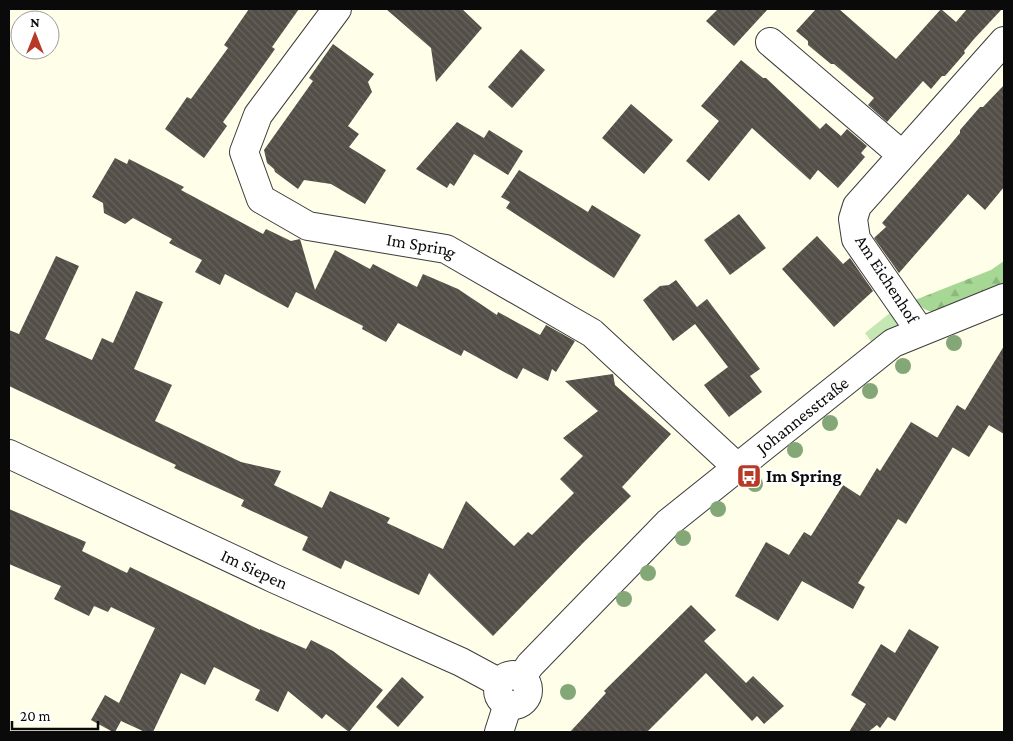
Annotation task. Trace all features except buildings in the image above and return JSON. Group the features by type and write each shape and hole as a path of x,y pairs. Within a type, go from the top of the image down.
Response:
{"street":[{"name":"Im Spring","path":"337,9 258,115 244,152 261,199 308,226 446,249 592,333 738,468"},
{"name":"Am Eichenhof","path":"920,331 856,239 853,219 857,206 1004,41"},
{"path":"770,42 902,155"},
{"name":"Johannesstraße","path":"500,732 510,688 530,665 668,524 893,343 1004,298"},
{"name":"Im Siepen","path":"9,454 275,579 468,665 510,688"}],"green space":[{"path":"1004,261 1004,283 1001,285 937,312 924,309 915,300 991,270"},
{"path":"895,309 900,324 873,344 865,333"}],"place":[{"name":"Im Spring","path":"749,476"}]}
